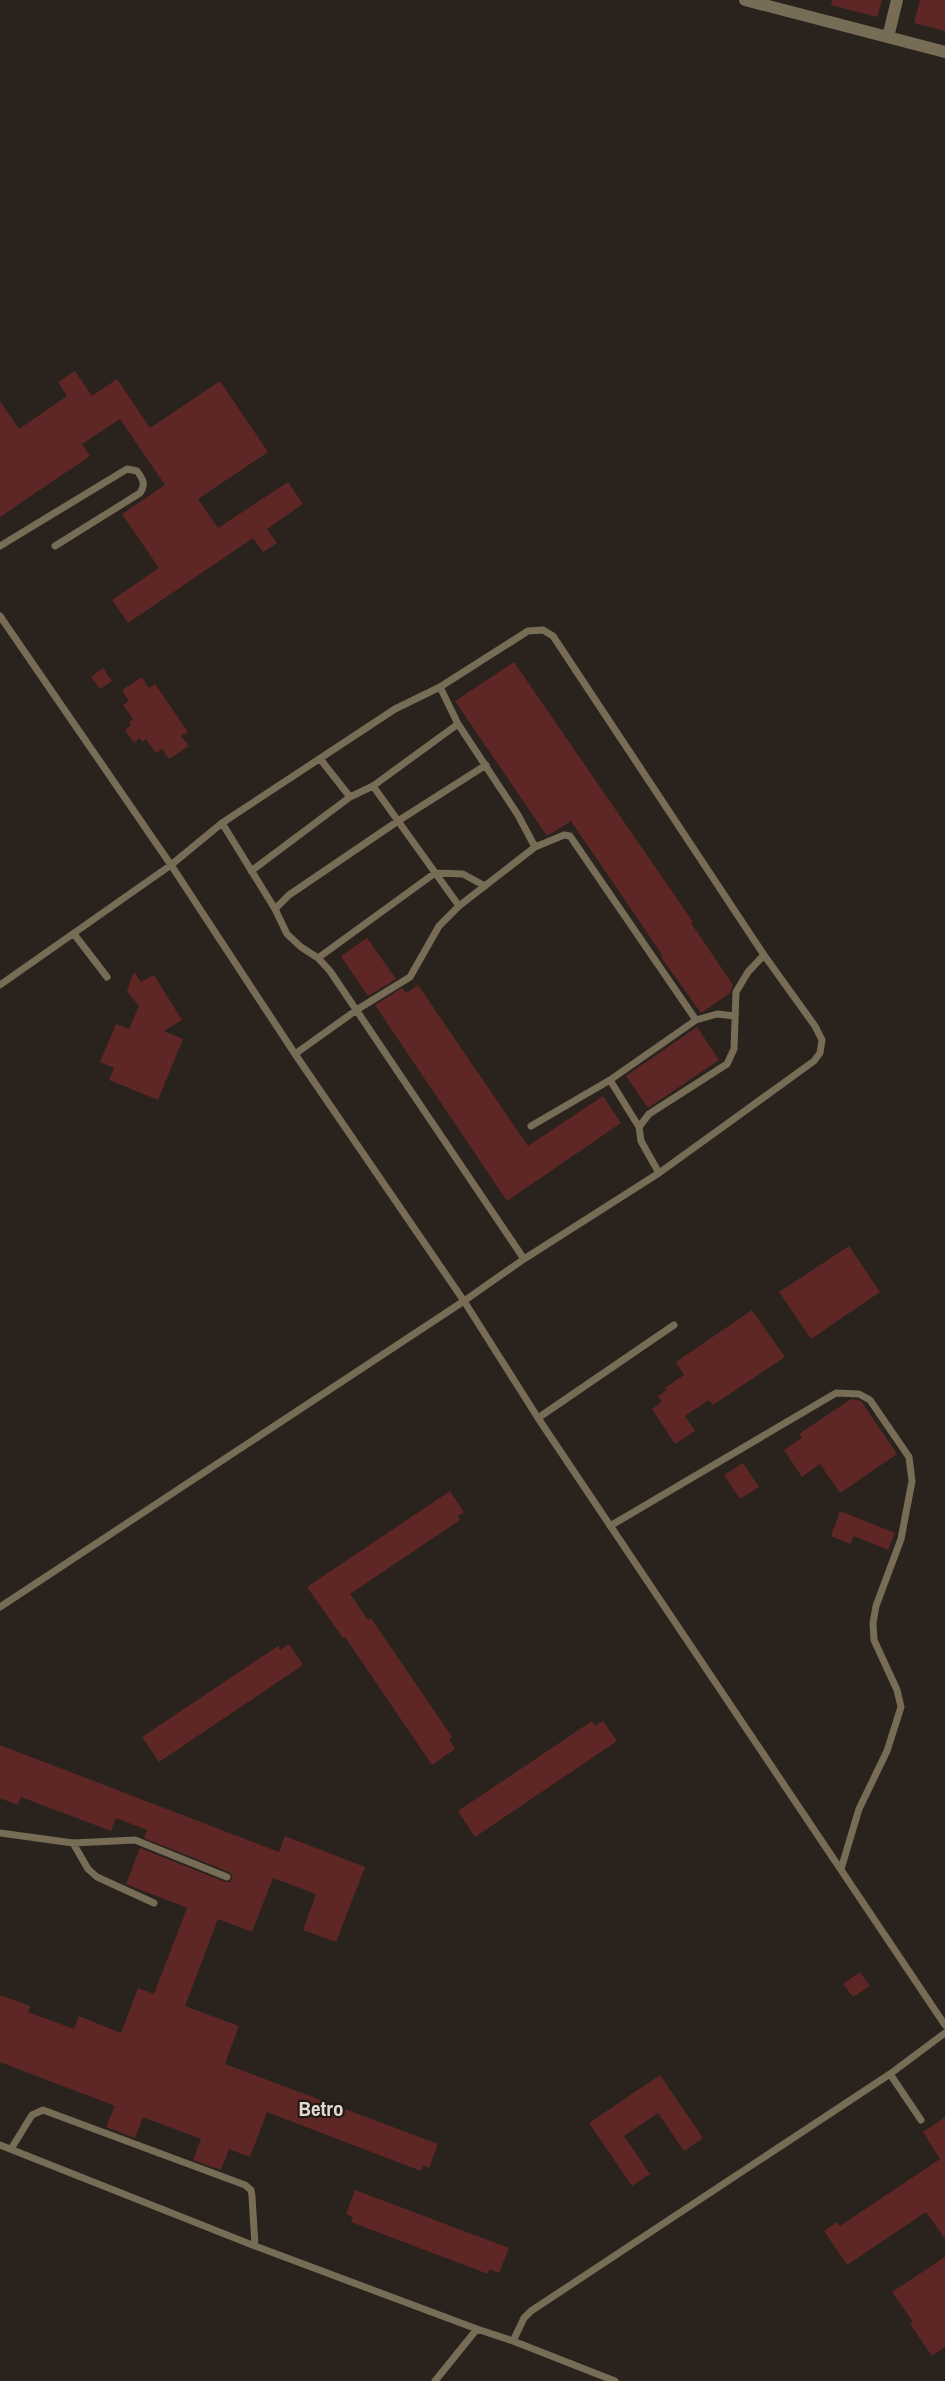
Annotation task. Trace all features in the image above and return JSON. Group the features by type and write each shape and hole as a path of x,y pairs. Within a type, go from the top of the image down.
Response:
{"street":[{"path":"745,0 945,52"},
{"path":"888,37 897,0"}],"lane":[{"path":"0,546 127,469 137,471 143,480 140,493 55,546"},
{"path":"0,615 464,1301 538,1418 945,2025"},
{"path":"0,985 171,865 222,823 321,760 395,709 440,687 528,631 543,630 553,636 764,955 815,1026 822,1040 820,1053 814,1061 659,1173 524,1259 0,1607"},
{"path":"440,687 458,724 536,847"},
{"path":"251,871 350,797 373,786 458,724"},
{"path":"321,760 350,797"},
{"path":"275,909 289,895 486,765"},
{"path":"373,786 459,906"},
{"path":"222,823 275,909 287,934 318,958 358,1009 524,1259"},
{"path":"295,1054 358,1009 410,977 439,926 459,906 536,847 564,835 570,837 696,1020"},
{"path":"318,958 435,873 463,874 473,877 485,886"},
{"path":"74,934 107,977"},
{"path":"639,1127 649,1114 727,1064 734,1049 736,992 748,972 764,955"},
{"path":"531,1126 610,1080 696,1020 717,1014 735,1016"},
{"path":"610,1080 639,1127 641,1141 659,1173"},
{"path":"538,1418 675,1325"},
{"path":"610,1526 836,1393 859,1394 870,1400 909,1456 912,1481 901,1539 876,1606 873,1623 874,1640 897,1690 901,1707 887,1751 859,1809 841,1869"},
{"path":"0,1833 73,1843 135,1840 227,1877"},
{"path":"73,1843 88,1869 97,1877 154,1904"},
{"path":"513,2341 524,2318 531,2311 890,2074 945,2033"},
{"path":"890,2074 921,2120"},
{"path":"11,2149 32,2115 43,2110 245,2185 252,2196 255,2246"},
{"path":"0,2145 255,2246 615,2381"},
{"path":"435,2381 477,2329"}],"building":[{"path":"832,0 882,0 877,17 831,5"},
{"path":"920,0 945,0 945,31 914,23"},
{"path":"75,371 92,396 117,379 150,428 220,381 268,452 198,499 218,528 288,482 303,504 267,529 277,543 263,552 253,538 128,623 112,600 159,568 122,514 165,485 120,419 82,444 90,456 0,517 0,401 19,429 67,396 58,382"},
{"path":"514,662 693,922 691,923 733,985 730,993 701,1013 571,821 547,836 455,701"},
{"path":"103,668 112,681 100,689 91,677"},
{"path":"142,677 149,688 155,684 188,732 181,736 189,746 169,759 162,749 156,753 146,739 142,742 140,738 134,743 125,730 131,725 129,722 133,719 123,705 129,701 122,690"},
{"path":"367,938 396,979 368,996 341,956"},
{"path":"134,972 141,982 154,975 182,1020 164,1031 183,1039 158,1100 109,1080 114,1068 100,1062 116,1024 129,1029 139,1006 127,991"},
{"path":"418,985 528,1146 603,1096 621,1123 507,1201 375,1005 402,988 406,993"},
{"path":"697,1027 719,1060 648,1108 626,1076"},
{"path":"849,1246 880,1292 811,1339 779,1292"},
{"path":"752,1310 785,1357 713,1405 709,1400 685,1416 695,1431 675,1444 652,1409 662,1402 658,1396 667,1390 665,1388 684,1375 676,1362"},
{"path":"851,1399 861,1401 897,1454 840,1493 820,1464 802,1477 784,1450 802,1438 799,1434"},
{"path":"743,1463 759,1487 740,1499 724,1475"},
{"path":"450,1491 464,1512 458,1516 460,1520 350,1594 368,1620 371,1618 452,1737 449,1739 455,1749 432,1765 345,1637 343,1638 307,1587"},
{"path":"840,1511 895,1533 888,1550 854,1536 850,1544 831,1536"},
{"path":"289,1644 303,1665 159,1762 142,1737 278,1646 280,1650"},
{"path":"592,1721 595,1726 603,1721 617,1741 475,1837 458,1811"},
{"path":"0,1745 279,1852 285,1836 365,1867 336,1942 303,1930 316,1894 273,1878 252,1932 218,1919 185,2006 239,2026 225,2064 438,2144 429,2168 423,2165 421,2171 267,2112 250,2157 229,2149 221,2170 193,2160 201,2139 143,2117 135,2138 106,2127 115,2106 0,2062 0,1995 30,2006 28,2012 74,2029 79,2016 121,2033 138,1988 154,1994 187,1908 126,1884 140,1848 225,1882 230,1882 233,1877 229,1872 144,1838 147,1830 116,1818 111,1831 21,1797 18,1805 0,1798"},
{"path":"860,1972 870,1986 853,1997 843,1984"},
{"path":"660,2075 703,2138 684,2151 658,2113 624,2136 650,2174 632,2186 589,2123"},
{"path":"945,2117 945,2239 926,2212 847,2265 824,2231 837,2222 840,2226 940,2159 923,2132"},
{"path":"355,2190 509,2248 499,2273 489,2269 488,2274 351,2222 353,2217 346,2214"},
{"path":"945,2257 945,2347 932,2356 910,2324 913,2322 892,2292"}],"district":[{"name":"Betro","path":"321,2108"}]}
